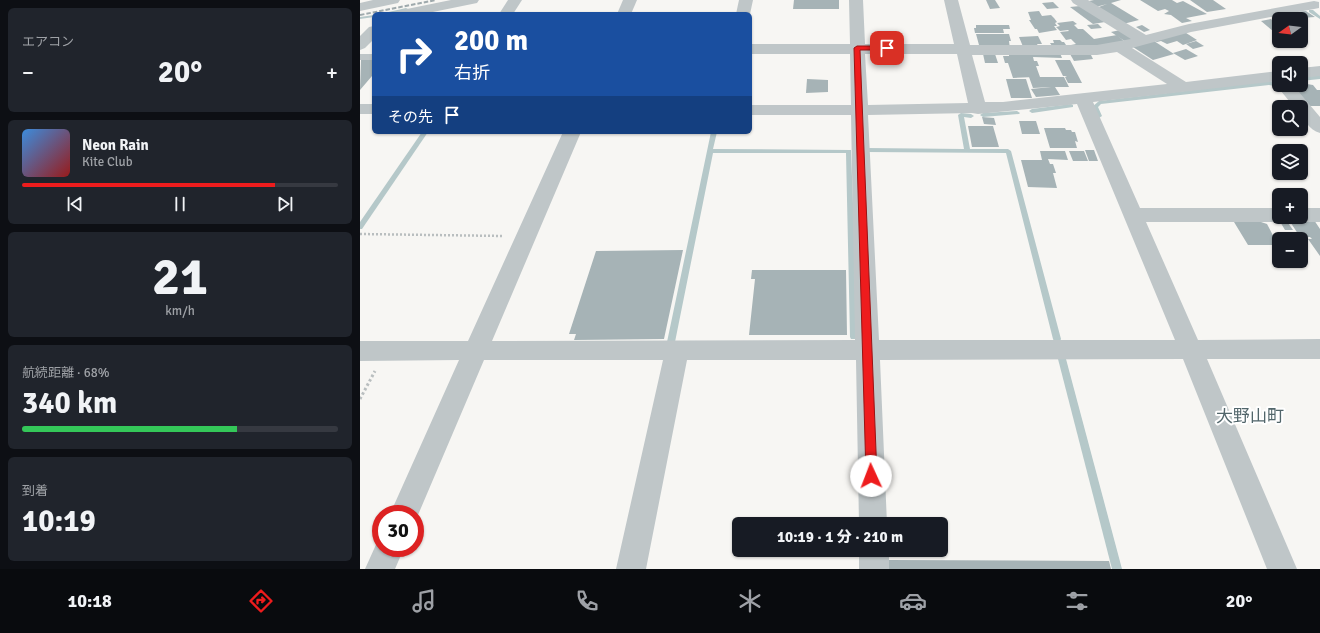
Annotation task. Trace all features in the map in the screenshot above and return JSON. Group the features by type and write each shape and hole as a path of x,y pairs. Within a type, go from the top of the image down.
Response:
{"street":[{"path":"377,0 392,0"},
{"path":"360,6 392,0"},
{"path":"412,12 472,0"},
{"path":"507,12 515,0"},
{"path":"625,12 630,0"},
{"path":"743,12 746,0"},
{"path":"856,0 858,110 873,517"},
{"path":"951,0 978,109"},
{"path":"1078,0 1143,40"},
{"path":"752,49 857,48 1097,50 1120,47 1189,28 1312,4"},
{"path":"360,22 372,20"},
{"path":"360,45 372,32"},
{"path":"1120,47 1183,87"},
{"path":"1308,72 1320,71"},
{"path":"752,110 978,109 1183,87 1272,80"},
{"path":"1291,92 1320,128"},
{"path":"1083,98 1134,215 1282,569"},
{"path":"360,109 372,110"},
{"path":"408,505 571,134"},
{"path":"1134,215 1272,215"},
{"path":"1308,215 1320,215"},
{"path":"360,351 1320,349"},
{"path":"631,569 677,350"},
{"path":"380,569 385,557"},
{"path":"874,557 874,569"}],"lane":[{"path":"360,57 372,57"}],"path":[{"path":"360,234 526,236"},
{"path":"360,399 386,351"}],"building":[{"path":"794,0 839,0 839,9 793,9"},
{"path":"986,0 995,0 1000,8 990,9"},
{"path":"1094,0 1121,0 1111,3 1139,20 1123,24 1096,8 1107,4 1092,8 1084,2"},
{"path":"1140,0 1172,0 1177,3 1183,1 1207,14 1186,18 1192,21 1182,23 1171,15 1164,14 1169,11 1165,9 1158,11"},
{"path":"1190,0 1213,0 1226,9 1207,12"},
{"path":"1053,2 1059,8 1047,9 1042,3"},
{"path":"1080,6 1105,22 1093,24 1070,7"},
{"path":"1039,11 1042,16 1051,15 1054,18 1057,22 1055,23 1057,26 1054,26 1057,30 1039,33 1037,29 1035,29 1029,20 1031,20 1028,12"},
{"path":"1308,12 1315,17 1308,18"},
{"path":"1271,19 1272,30 1261,21"},
{"path":"1073,21 1077,24 1074,25 1078,29 1083,29 1094,39 1117,35 1126,43 1101,47 1098,45 1074,48 1071,45 1076,44 1071,39 1066,40 1060,32 1069,31 1060,31 1056,27 1060,26 1057,23"},
{"path":"1098,24 1102,28 1091,29 1087,25"},
{"path":"976,25 1009,25 1010,29 1003,29 1004,33 975,33 974,28 976,28"},
{"path":"1142,25 1150,30 1144,32 1136,27"},
{"path":"1120,30 1134,40 1126,42 1111,32"},
{"path":"1183,31 1197,40 1183,45 1177,41 1167,44 1161,41 1157,42 1153,40"},
{"path":"976,34 1009,34 1011,41 1009,41 1010,49 979,45"},
{"path":"1038,36 1042,44 1037,44 1040,49 1024,49 1019,37"},
{"path":"1053,40 1060,40 1064,42 1068,48 1054,49 1050,43 1054,43"},
{"path":"1154,41 1174,54 1153,60 1133,47"},
{"path":"1196,41 1204,46 1193,49 1186,44"},
{"path":"1186,49 1198,56 1185,60 1173,53"},
{"path":"1009,53 1060,53 1062,58 1033,57 1034,61 1037,61 1039,66 1036,66 1040,77 1064,77 1069,87 1055,87 1060,95 1036,97 1031,89 1051,87 1033,88 1029,77 1013,78 1008,63 1005,63 1003,56 1009,56"},
{"path":"1090,53 1093,59 1074,61 1070,54"},
{"path":"983,54 995,54 998,63 985,63"},
{"path":"361,60 372,60 372,76 360,90"},
{"path":"1055,60 1070,60 1082,83 1068,83 1065,77 1067,76 1063,76"},
{"path":"807,79 828,80 828,92 806,93"},
{"path":"1006,79 1026,79 1032,98 1011,98"},
{"path":"1308,84 1313,85 1317,90 1320,90 1320,106 1310,106 1308,100 1305,100 1298,92 1308,92"},
{"path":"982,117 994,118 996,125 984,124"},
{"path":"1019,121 1036,121 1040,134 1022,134"},
{"path":"968,126 993,126 999,147 972,147"},
{"path":"1044,128 1065,128 1066,130 1075,132 1078,142 1075,141 1077,148 1050,148"},
{"path":"1085,150 1094,150 1098,161 1089,161"},
{"path":"1040,151 1065,151 1068,160 1048,159 1050,164 1053,164 1056,173 1053,173 1057,188 1028,187 1021,160 1042,160"},
{"path":"1069,151 1084,151 1088,161 1073,161"},
{"path":"1259,219 1261,222 1267,224 1272,234 1272,245 1248,245 1234,222"},
{"path":"1308,220 1314,220 1320,229 1320,256 1308,239 1312,239 1308,237 1308,232 1297,232 1292,224 1308,224"},
{"path":"1281,224 1289,224 1293,230 1285,230"},
{"path":"683,250 664,339 574,340 576,334 569,334 596,251"},
{"path":"752,270 846,270 847,335 749,335 755,279 751,279"},
{"path":"889,560 1109,561 1111,569 889,569"}],"waterway":[{"path":"392,12 406,9"},
{"path":"1311,11 1320,18"},
{"path":"360,18 372,16"},
{"path":"1308,78 1320,77"},
{"path":"1099,116 1095,107 1099,103 1272,83"},
{"path":"1032,111 1071,106"},
{"path":"983,115 1017,113"},
{"path":"967,151 961,115 971,116"},
{"path":"360,227 424,134"},
{"path":"710,151 714,134"},
{"path":"866,150 967,151"},
{"path":"671,342 710,151"},
{"path":"710,151 849,151 854,337"},
{"path":"967,151 1008,151 1057,339"},
{"path":"1062,359 1117,569"}],"railway":[{"path":"375,12 436,0"},
{"path":"360,15 372,13"}],"district":[{"name":"大野山町","path":"1250,416"}],"route":[{"path":"871,476 857,48 887,48"}]}
